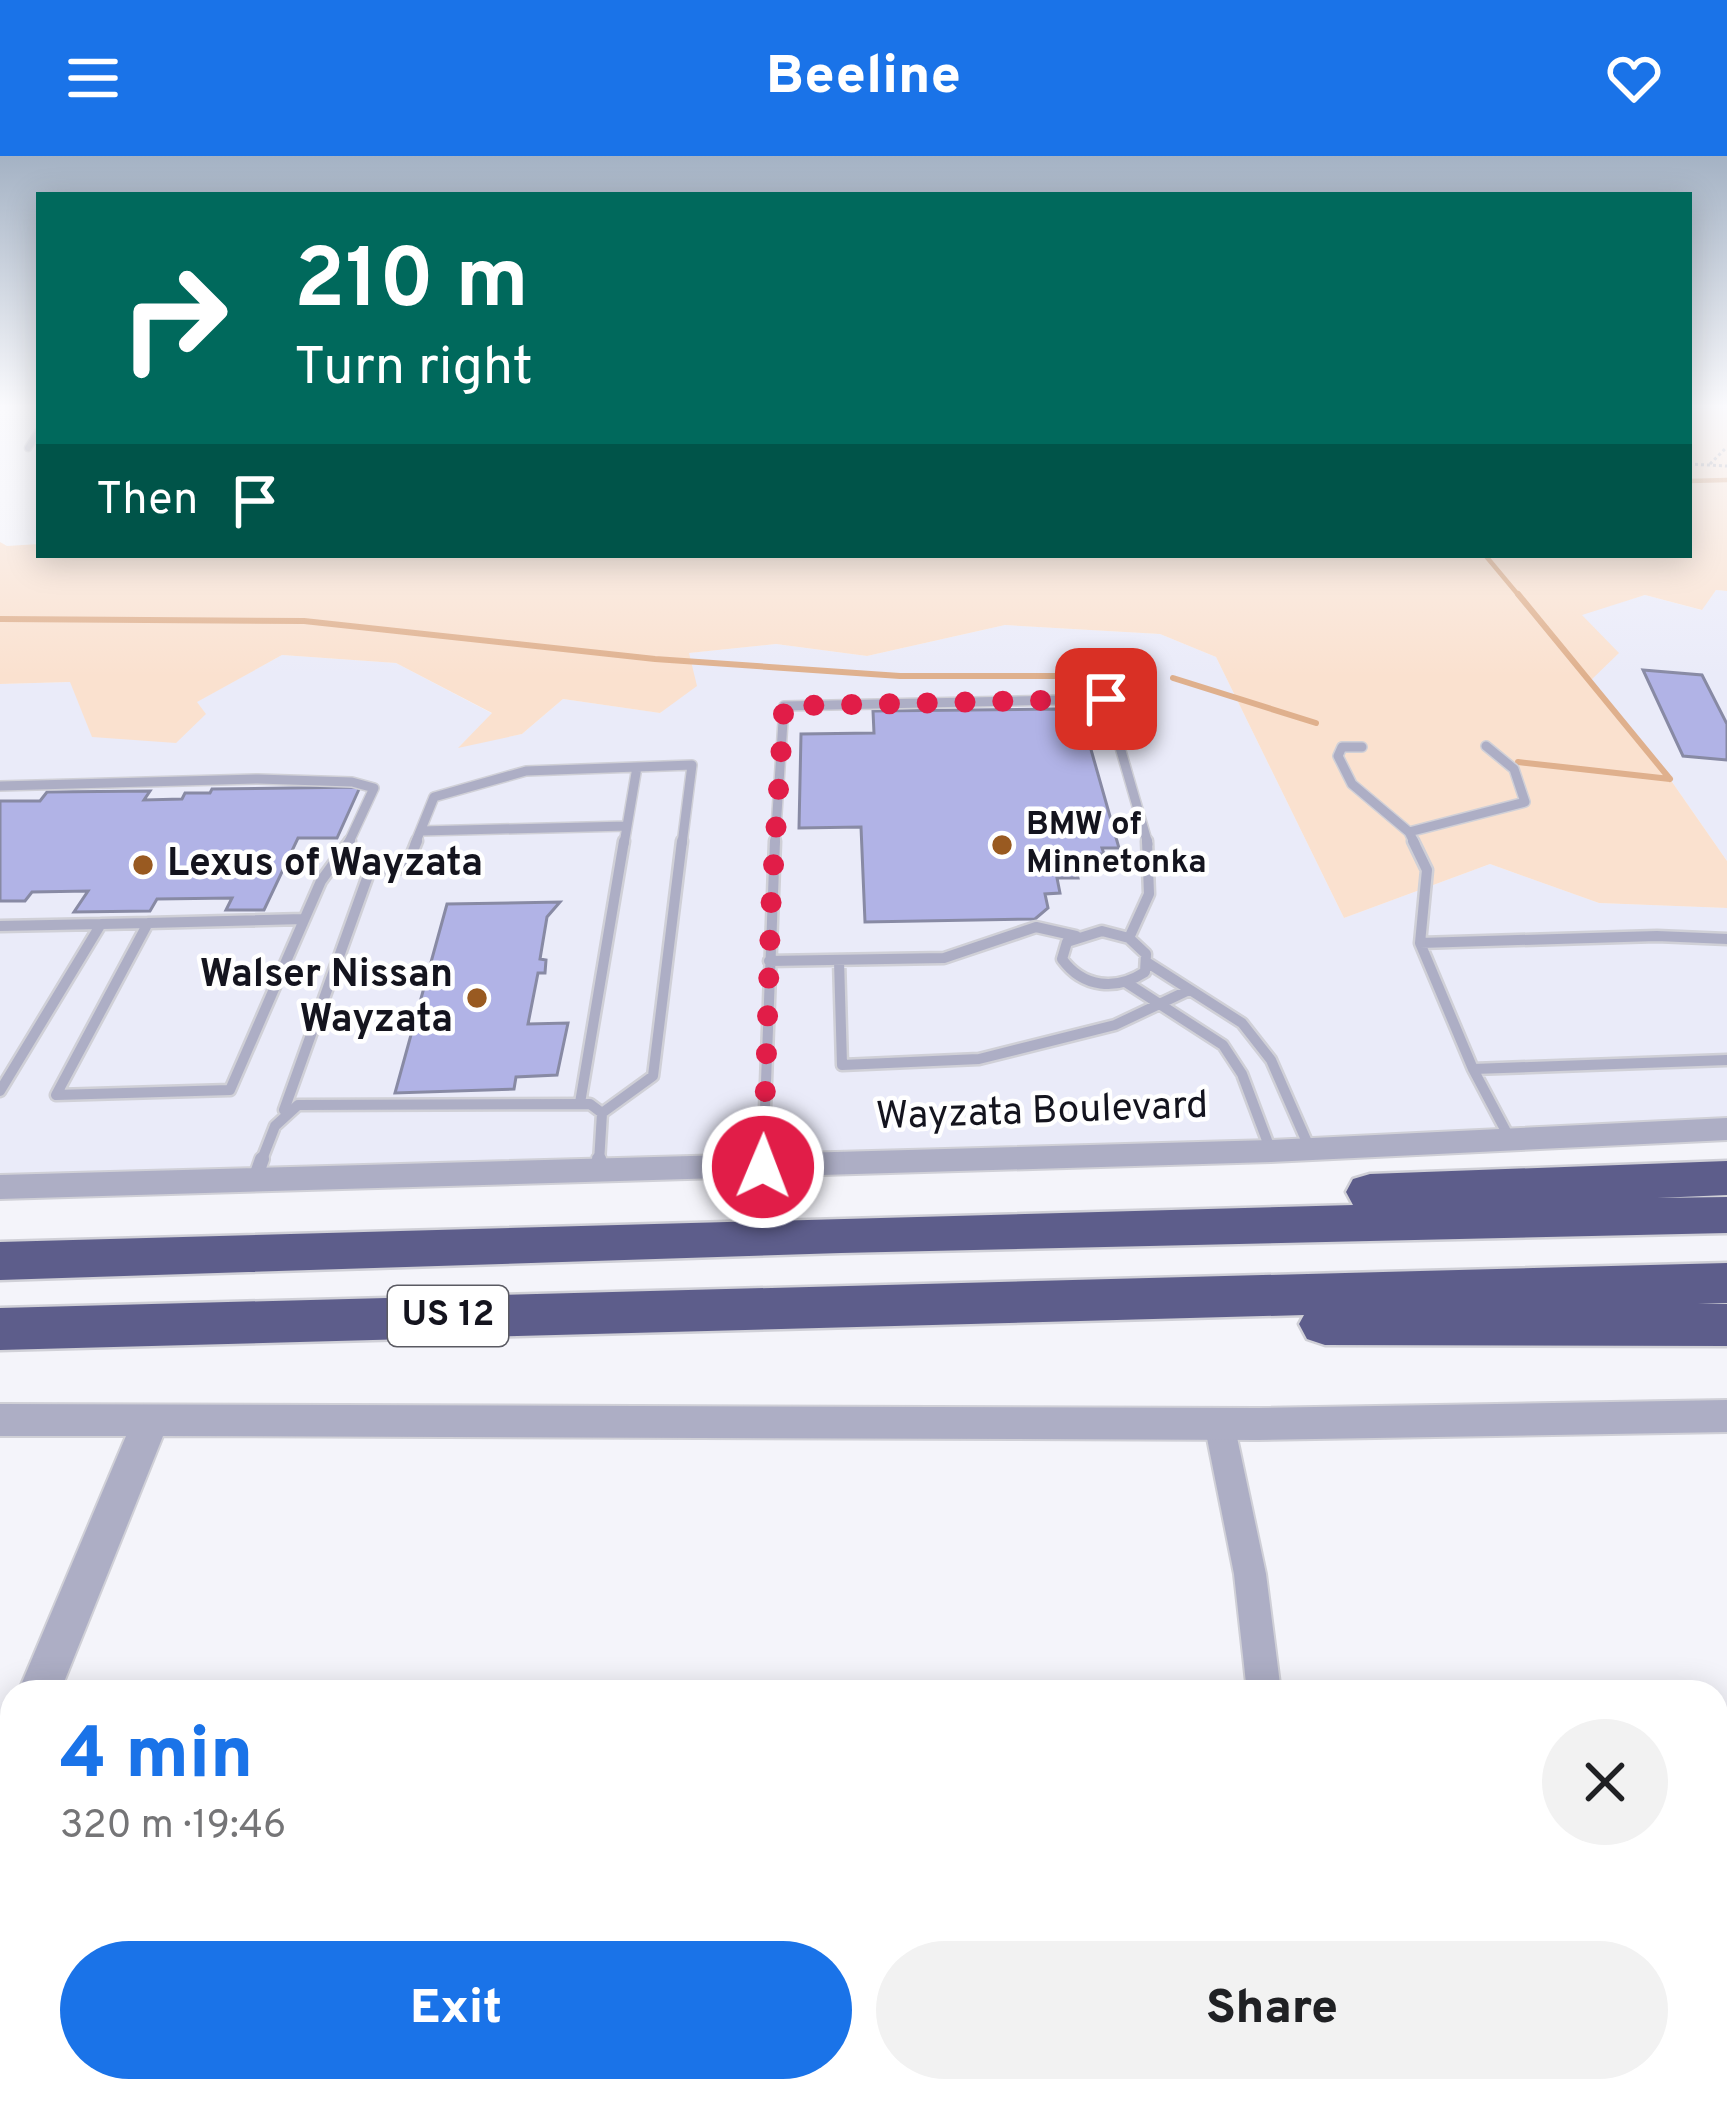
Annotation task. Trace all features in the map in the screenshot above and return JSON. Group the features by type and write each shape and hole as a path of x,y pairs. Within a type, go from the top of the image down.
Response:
{"highway":[{"path":"842,1234 1003,1207 1727,1178"},
{"name":"US 12","path":"0,1261 842,1234 1727,1215"},
{"name":"US 12","path":"0,1329 1727,1283"},
{"path":"896,1304 1248,1325 1727,1325"}],"street":[{"name":"Wayzata Boulevard","path":"0,1187 1310,1149 1727,1129"},
{"path":"0,1420 1219,1424 1727,1416"},
{"path":"44,1680 152,1418"},
{"path":"1219,1424 1250,1574 1263,1680"}],"lane":[{"path":"763,1167 784,706 1106,699 1149,847 1149,894 1129,938"},
{"path":"1409,832 1525,802 1527,790 1504,754 1486,746"},
{"path":"1362,747 1342,747 1338,756 1352,784 1409,832 1427,869 1420,944 1473,1069 1510,1139"},
{"path":"255,1179 370,870 406,868 434,797 526,771 692,765 653,1076 602,1113"},
{"path":"580,1103 637,767"},
{"path":"0,786 364,782 374,788 348,845 321,880 230,1090 56,1095 148,923"},
{"path":"421,831 627,826"},
{"path":"0,926 304,920"},
{"path":"0,1091 101,924"},
{"path":"769,961 944,958 1036,927 1076,936"},
{"path":"1102,931 1129,938 1146,954 1148,963 1145,972 1126,983 1099,985 1074,975 1062,958 1067,942 1076,936 1102,931"},
{"path":"1420,944 1658,936 1727,939"},
{"path":"839,960 842,1065 979,1060 1115,1025 1189,990"},
{"path":"1148,963 1242,1023 1271,1060 1310,1149"},
{"path":"1126,983 1223,1045 1242,1074 1271,1150"},
{"path":"1473,1069 1727,1060"},
{"path":"284,1110 298,1106 580,1103 602,1113"},
{"path":"598,1171 602,1113"}],"shaded area":[{"path":"1692,496 1727,496 1727,591 1716,590 1702,610 1645,595 1582,615 1619,653 1590,681 1670,779 1727,861 1727,908 1599,903 1490,864 1344,918 1216,657 1160,634 1005,625 867,656 776,644 689,653 697,686 660,713 563,699 522,734 458,748 492,713 396,663 282,655 197,702 206,714 176,743 92,737 70,682 0,684 0,542 36,544 36,558 1692,558"},
{"path":"1716,590 1727,591 1727,861 1670,779 1589,681 1581,614 1645,595 1701,610"},
{"path":"1005,625 1160,634 1216,657 1344,918 1490,864 1599,903 1727,908 1727,1129 0,1187 0,684 71,682 196,702 282,655 396,663 493,714 460,746 522,734 563,699 661,713 688,653 776,644 867,656"}],"building":[{"path":"1643,670 1702,675 1727,724 1727,760 1683,756"},
{"path":"1056,709 1061,732 1086,732 1119,848 1102,848 1104,854 1072,854 1078,878 1057,878 1060,893 1045,894 1048,908 1035,919 865,922 861,827 799,828 801,734 874,733 873,711"},
{"name":"Lexus of Wayzata","path":"360,787 337,838 298,838 264,910 226,910 232,898 157,899 150,911 74,912 88,891 32,892 25,901 0,901 0,801 40,801 47,792 150,791 144,800 182,799 185,793 210,793 212,789"},
{"name":"Walser Nissan Wayzata","path":"560,902 547,917 540,959 546,960 545,973 538,973 528,1024 568,1023 557,1075 516,1077 514,1089 395,1093 447,904"}],"waterway":[{"path":"1488,558 1520,597"},
{"path":"1518,594 1670,779 1518,762"},
{"path":"0,619 304,621 655,659 900,676 1087,676"},
{"path":"1173,678 1316,723"}],"place":[{"name":"BMW of Minnetonka","path":"1002,845"},
{"name":"Lexus of Wayzata","path":"143,865"},
{"name":"Walser Nissan Wayzata","path":"477,998"}],"route":[{"path":"763,1167 771,904 784,706 1106,699"}]}
